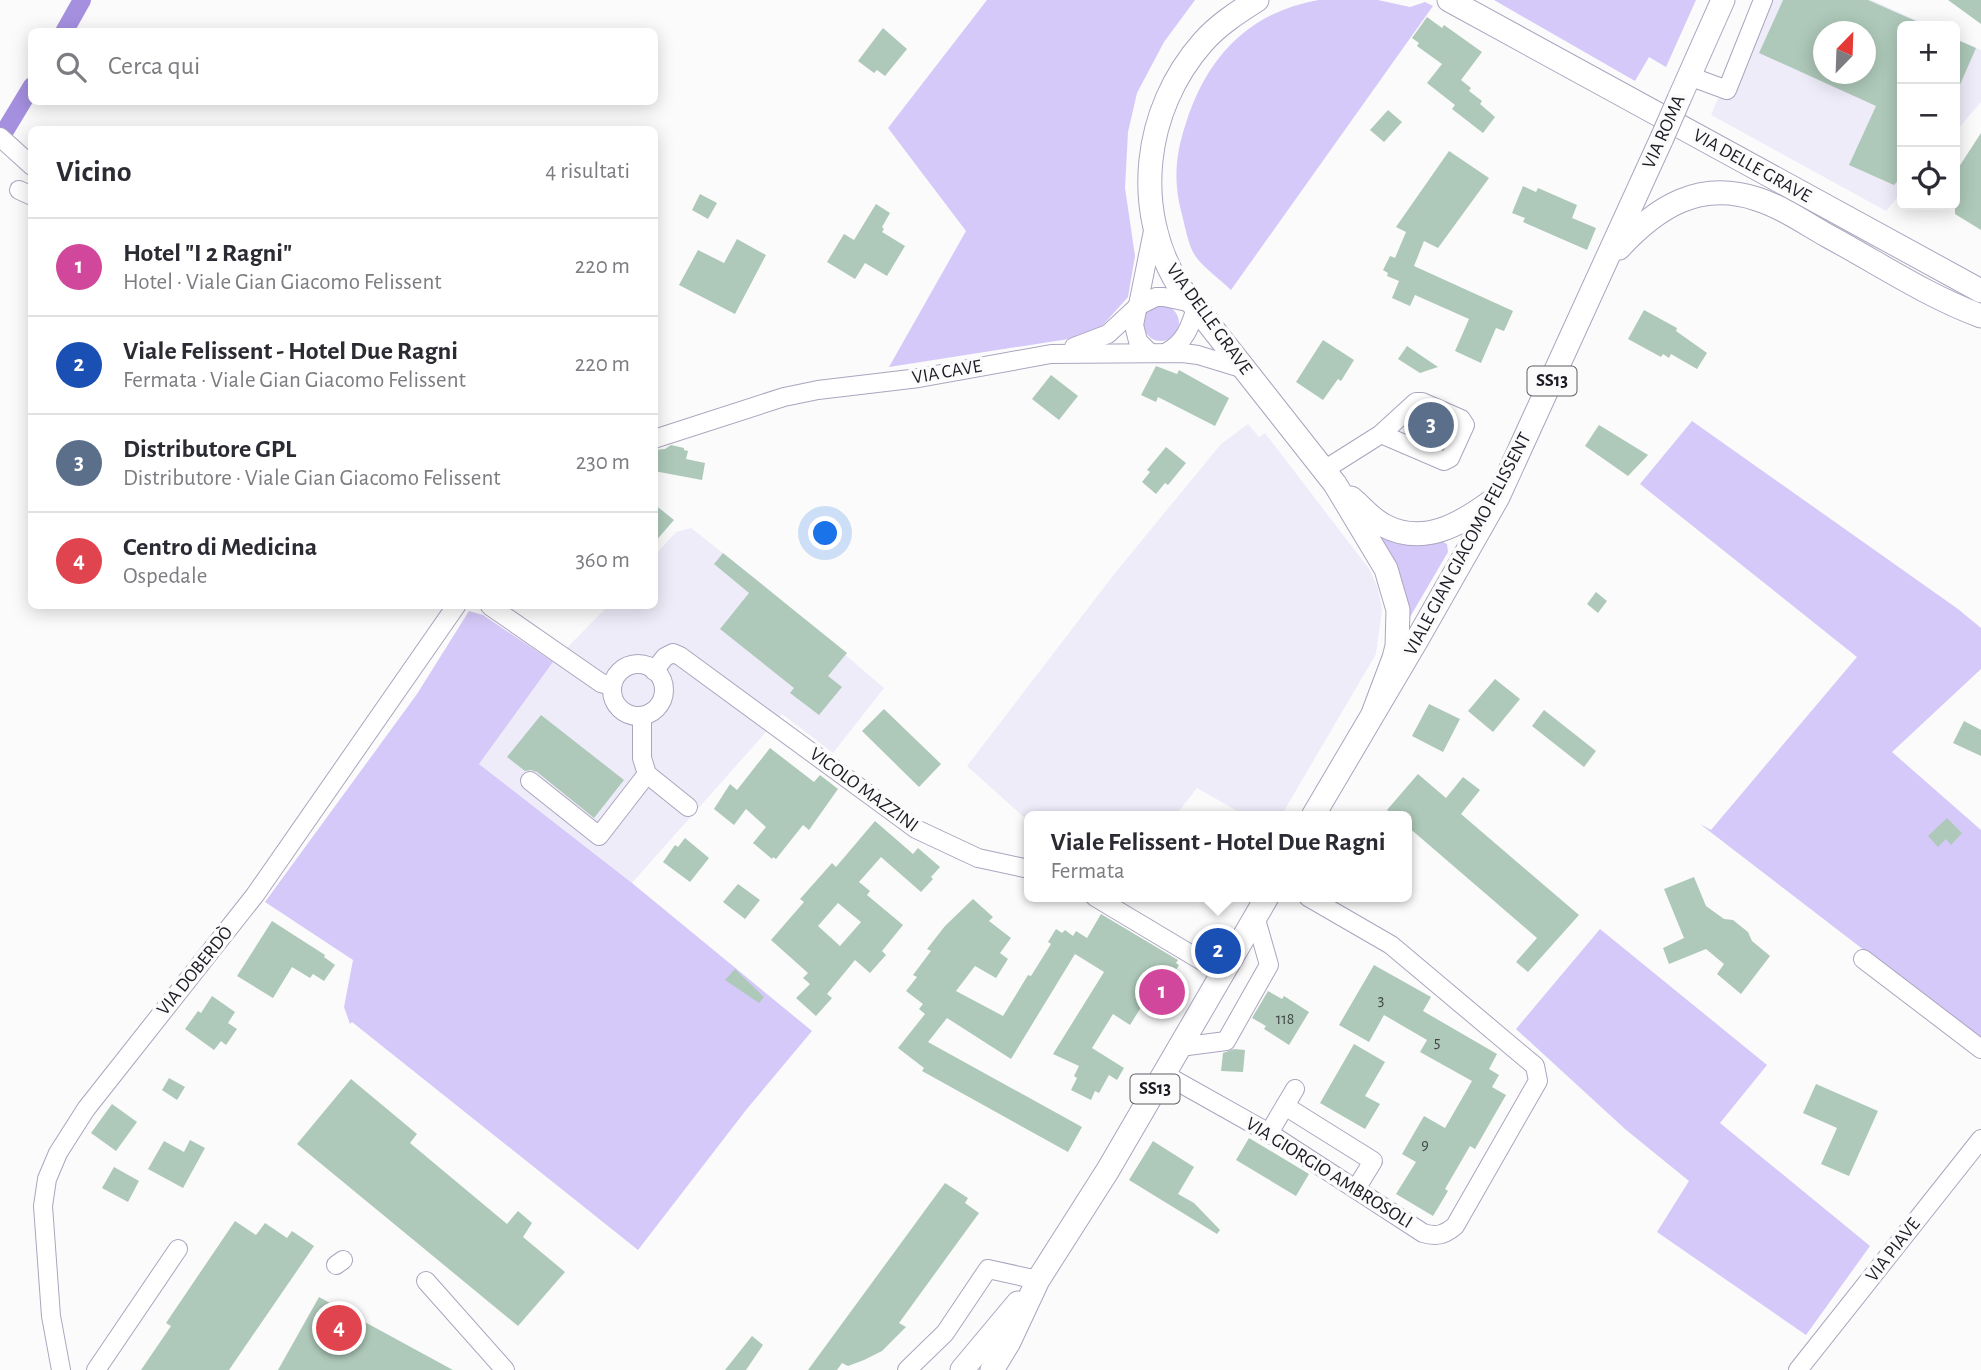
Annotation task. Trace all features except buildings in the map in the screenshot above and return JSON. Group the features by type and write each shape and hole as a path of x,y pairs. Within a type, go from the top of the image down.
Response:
{"main road":[{"name":"VIA DELLE GRAVE","path":"1257,0 1220,25 1203,42 1175,83 1164,105 1151,151 1149,193 1154,226 1168,268 1194,305 1330,477 1386,569 1398,610 1394,658 1374,711"},
{"name":"VIA DELLE GRAVE","path":"1449,0 1981,291"},
{"name":"VIA ROMA","path":"1606,264 1723,0"},
{"path":"1606,264 1635,231 1661,209 1697,196 1736,194 1774,205 1939,298 1981,316"},
{"name":"VIALE GIAN GIACOMO FELISSENT","path":"1316,811 1498,497 1606,264"},
{"name":"VIA DELLE GRAVE","path":"1330,477 1385,526 1409,533 1431,533 1457,525 1498,497"},
{"name":"SS13","path":"1038,1280 1108,1170 1261,906"},
{"path":"994,1370 1038,1280"},
{"path":"962,1370 1038,1280"}],"street":[{"path":"1689,76 1727,90 1763,0"},
{"path":"0,137 28,162"},
{"path":"1148,351 1135,334 1134,317 1154,226"},
{"path":"1051,354 1108,334 1138,306 1164,296 1194,305 1186,336 1181,343 1167,352"},
{"name":"VIA CAVE","path":"658,438 799,393 919,377 1051,354 1167,352 1198,355 1244,369"},
{"path":"1330,477 1381,434"},
{"name":"VIA DOBERDÒ","path":"61,1370 51,1316 43,1206 47,1179 58,1153 86,1109 255,895 454,609"},
{"path":"494,609 601,683 612,686"},
{"name":"VICOLO MAZZINI","path":"654,671 665,657 673,653 680,656 782,729 875,802 916,829 978,858 1024,868"},
{"path":"638,664 654,671 663,686 663,695 656,709 642,716 634,716 619,708 612,694 612,686 621,670 638,664"},
{"path":"642,716 642,758 647,774 688,807"},
{"path":"530,781 599,836 647,774"},
{"path":"1104,902 1222,973"},
{"name":"VIA GIORGIO AMBROSOLI","path":"1164,1074 1269,1133 1423,1233 1435,1236 1446,1233 1455,1226 1538,1081 1539,1074 1535,1066 1413,961 1391,945 1317,902"},
{"path":"1180,1047 1226,1041 1232,1031 1269,965 1261,906"},
{"path":"1863,959 1981,1049"},
{"path":"1269,1133 1295,1089"},
{"path":"1285,1106 1373,1161 1356,1189"},
{"name":"VIA PIAVE","path":"1802,1365 1981,1139"},
{"path":"96,1370 178,1249"},
{"path":"907,1370 945,1334 988,1269 1038,1280"},
{"path":"426,1281 505,1370"}],"shaded area":[{"path":"987,0 1195,0 1164,42 1137,93 1128,132 1125,188 1135,256 1128,297 1094,335 889,367 966,231 888,128"},
{"path":"1319,0 1378,0 1410,7 1425,2 1433,6 1231,290 1200,261 1189,241 1177,188 1178,156 1183,134 1195,99 1206,78 1234,41 1272,15"},
{"path":"1494,0 1696,0 1666,67 1649,57 1635,81"},
{"path":"1759,0 1872,0 1918,21 1897,21 1897,198 1886,211 1711,115"},
{"path":"1960,40 1981,50 1981,102 1960,126"},
{"path":"1161,305 1174,310 1179,323 1174,336 1161,341 1148,336 1143,323 1148,310"},
{"path":"1692,421 1981,628 1981,669 1892,752 1981,830 1981,1040 1700,824 1711,830 1857,657 1640,484"},
{"path":"1248,424 1259,437 1265,433 1370,570 1378,588 1382,610 1376,654 1284,811 1237,811 1197,788 1179,811 1024,811 1024,817 967,766 1115,573 1221,444"},
{"path":"691,528 766,587 884,688 833,753 782,714 632,883 479,764 553,662 605,609 658,609 658,552 676,532"},
{"path":"1381,535 1439,540 1447,544 1448,552 1410,617 1408,616"},
{"path":"469,611 483,615 553,662 479,764 632,883 812,1031 746,1110 638,1250 352,1022 350,1024 344,1007 353,960 265,902 417,694"},
{"path":"1600,929 1767,1065 1720,1123 1870,1246 1806,1335 1657,1232 1689,1181 1625,1129 1516,1029"}],"waterway":[{"path":"66,28 82,0"},
{"path":"0,139 28,93"}],"place":[{"name":"Distributore GPL","path":"1431,425"},
{"name":"Viale Felissent - Hotel Due Ragni","path":"1218,951"},
{"name":"Hotel \"I 2 Ragni\"","path":"1162,992"},
{"name":"Centro di Medicina","path":"339,1328"}]}
